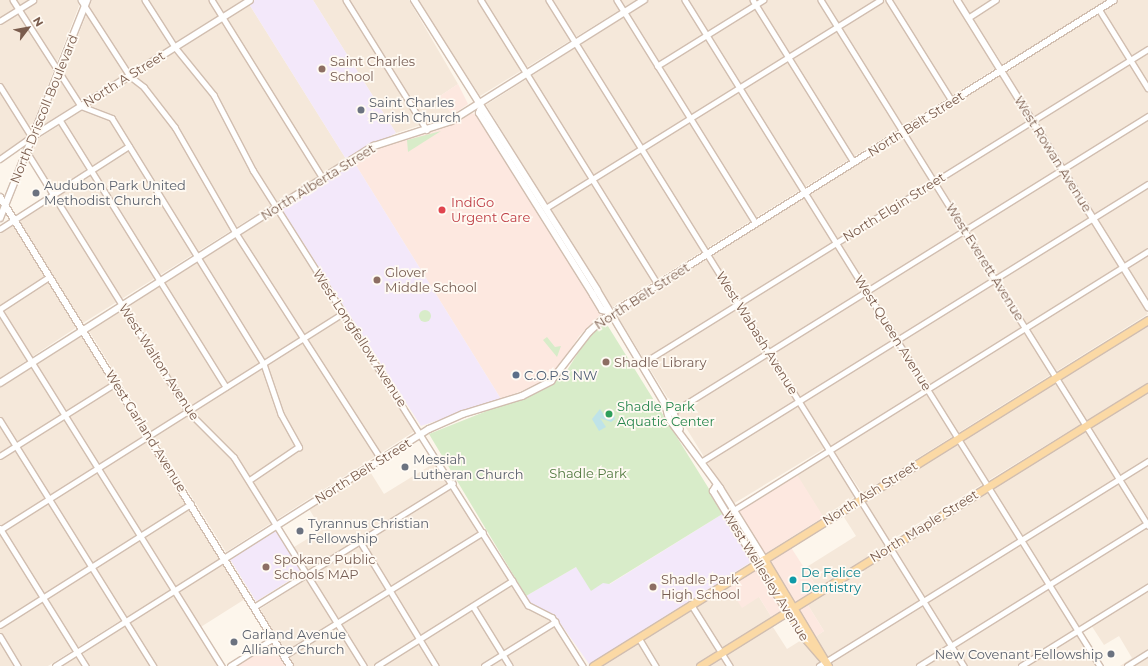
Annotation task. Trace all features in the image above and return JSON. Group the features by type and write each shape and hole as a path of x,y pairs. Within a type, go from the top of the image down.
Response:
{"main road":[{"name":"North Ash Street","path":"593,666 1148,320"},
{"name":"North Maple Street","path":"700,666 1148,387"},
{"name":"West Wellesley Avenue","path":"764,559 824,665"},
{"name":"West Wellesley Avenue","path":"757,563 791,609"}],"street":[{"path":"13,0 81,106 112,118 264,364 279,408 299,448 249,481"},
{"path":"0,21 33,0"},
{"name":"West Longfellow Avenue","path":"145,0 175,47 214,95 276,208 422,434 530,609 549,615 583,666"},
{"path":"212,0 323,178"},
{"name":"North A Street","path":"0,159 32,137 250,0"},
{"path":"346,0 427,130"},
{"name":"West Wellesley Avenue","path":"414,0 479,107 546,208 664,404 669,419 680,429"},
{"path":"481,0 658,284"},
{"name":"West Wabash Avenue","path":"549,0 964,666"},
{"path":"617,0 756,223"},
{"name":"North Alberta Street","path":"0,383 382,142 427,130 479,107 526,73 644,0"},
{"name":"West Queen Avenue","path":"685,0 1100,666"},
{"path":"658,66 754,2 762,0"},
{"name":"West Everett Avenue","path":"821,0 1148,524"},
{"path":"546,208 880,0"},
{"path":"889,0 952,101"},
{"name":"West Rowan Avenue","path":"957,0 1148,307"},
{"path":"968,18 996,0"},
{"name":"North Belt Street","path":"55,666 422,434 449,419 522,396 551,380 588,332 608,313 707,254 1114,0"},
{"path":"84,2 130,76 144,87 175,127 236,233 302,339 381,459"},
{"name":"North Driscoll Boulevard","path":"0,218 59,71 84,2"},
{"path":"754,2 854,162"},
{"path":"1099,9 1148,88"},
{"name":"North Elgin Street","path":"640,365 1148,49"},
{"path":"0,86 32,137"},
{"name":"West Wellesley Avenue","path":"479,107 479,113 602,310 608,313"},
{"path":"673,412 1148,116"},
{"path":"60,120 226,387"},
{"path":"0,229 129,146"},
{"name":"West Walton Avenue","path":"26,152 188,411 226,447 249,481 364,666"},
{"path":"522,171 525,186 540,199"},
{"path":"700,462 898,341 1148,184"},
{"name":"West Garland Avenue","path":"0,197 290,666"},
{"path":"734,510 1148,251"},
{"path":"49,276 0,310 64,415 222,666"},
{"path":"86,666 0,529 343,313"},
{"path":"0,456 116,383"},
{"name":"West Wellesley Avenue","path":"664,404 673,412 680,429 757,563"},
{"path":"0,420 154,666"},
{"path":"824,665 1148,461"},
{"path":"254,608 453,484"},
{"name":"West Wellesley Avenue","path":"715,488 734,510 764,559"},
{"path":"0,624 190,504"},
{"path":"918,666 1148,524"},
{"path":"284,656 483,532"},
{"path":"360,541 436,666"},
{"path":"377,666 512,581"},
{"path":"1021,666 1148,587"},
{"path":"692,604 730,666"},
{"path":"473,606 510,666"},
{"path":"484,666 555,622"},
{"path":"0,636 18,666"},
{"path":"230,666 274,638"},
{"path":"639,638 656,666"},
{"path":"1127,666 1148,653"}],"shaded area":[{"path":"0,0 77,0 79,6 28,136 0,155"},
{"path":"92,0 243,0 43,125"},
{"name":"Saint Charles School","path":"255,0 313,0 396,133 346,159 249,4"},
{"path":"313,0 409,0 458,84 440,96 452,115 396,133"},
{"path":"418,0 636,0 480,96"},
{"path":"650,0 954,0 996,68 611,308 486,105"},
{"path":"961,0 1108,0 1003,65"},
{"path":"1119,0 1148,0 1148,301 1006,73"},
{"path":"249,4 346,159 83,323 20,222 20,218 57,195 32,154 36,140"},
{"path":"999,75 1148,314 862,493 830,445 733,504 616,314"},
{"path":"458,84 468,104 452,115 440,96"},
{"path":"470,113 476,114 601,314 579,336 556,372 534,386 501,399 354,162 376,148 438,130"},
{"name":"Glover Middle School","path":"354,162 501,399 421,426 283,211 283,207"},
{"path":"272,213 277,214 415,431 226,552 89,331"},
{"path":"12,224 77,327 0,378 0,231"},
{"path":"1148,323 1148,383 889,541 865,500"},
{"path":"82,336 245,599 196,630 219,666 157,666 126,617 48,666 0,666 0,386"},
{"path":"1148,390 1148,666 1120,666 1132,658 1119,636 1104,645 1091,625 1082,631 1104,666 834,666 815,637 824,631 806,602"},
{"path":"829,455 855,497 823,517 797,475"},
{"path":"436,462 526,608 552,621 580,666 294,666 260,609 311,576 294,547 322,530 309,509 369,470 384,494"},
{"path":"796,473 824,517 765,554 737,510"},
{"path":"858,504 886,545 818,589 805,568 856,536 842,514"},
{"name":"Shadle Park High School","path":"724,513 751,562 589,664 556,617 533,606 526,596 576,567 610,584"},
{"name":"Spokane Public Schools MAP","path":"276,531 302,573 256,601 230,560"},
{"path":"790,546 818,589 796,603 768,560"},
{"path":"756,568 783,610 772,618 759,597 742,608 727,585"},
{"path":"727,585 759,597 772,618 695,666 598,666"},
{"path":"806,602 824,631 815,637 799,610"},
{"path":"771,624 787,649 803,639 822,666 704,666"},
{"path":"125,625 151,666 89,666 82,651"},
{"path":"270,643 287,666 234,666"},
{"path":"75,655 83,666 58,666"}],"green space":[{"path":"441,131 408,152 407,140"},
{"path":"423,310 427,310 431,316 427,322 423,322 419,318 419,314"},
{"name":"Shadle Park","path":"606,323 724,513 609,584 603,583 591,591 576,567 526,596 429,434 552,385 566,372 588,337"},
{"path":"547,337 555,347 561,346 557,357 543,340"}],"water":[{"path":"600,409 604,415 613,410 615,419 611,422 600,418 606,427 599,431 592,419"}],"place":[{"name":"Saint Charles School","path":"322,69"},
{"name":"Saint Charles Parish Church","path":"361,110"},
{"name":"Audubon Park United Methodist Church","path":"36,193"},
{"name":"IndiGo Urgent Care","path":"442,210"},
{"name":"Glover Middle School","path":"377,280"},
{"name":"Shadle Library","path":"606,362"},
{"name":"C.O.P.S NW","path":"516,375"},
{"name":"Shadle Park Aquatic Center","path":"609,414"},
{"name":"Messiah Lutheran Church","path":"405,467"},
{"name":"Tyrannus Christian Fellowship","path":"300,531"},
{"name":"Spokane Public Schools MAP","path":"266,567"},
{"name":"De Felice Dentistry","path":"793,580"},
{"name":"Shadle Park High School","path":"653,587"},
{"name":"Garland Avenue Alliance Church","path":"234,642"},
{"name":"New Covenant Fellowship","path":"1111,654"}]}
